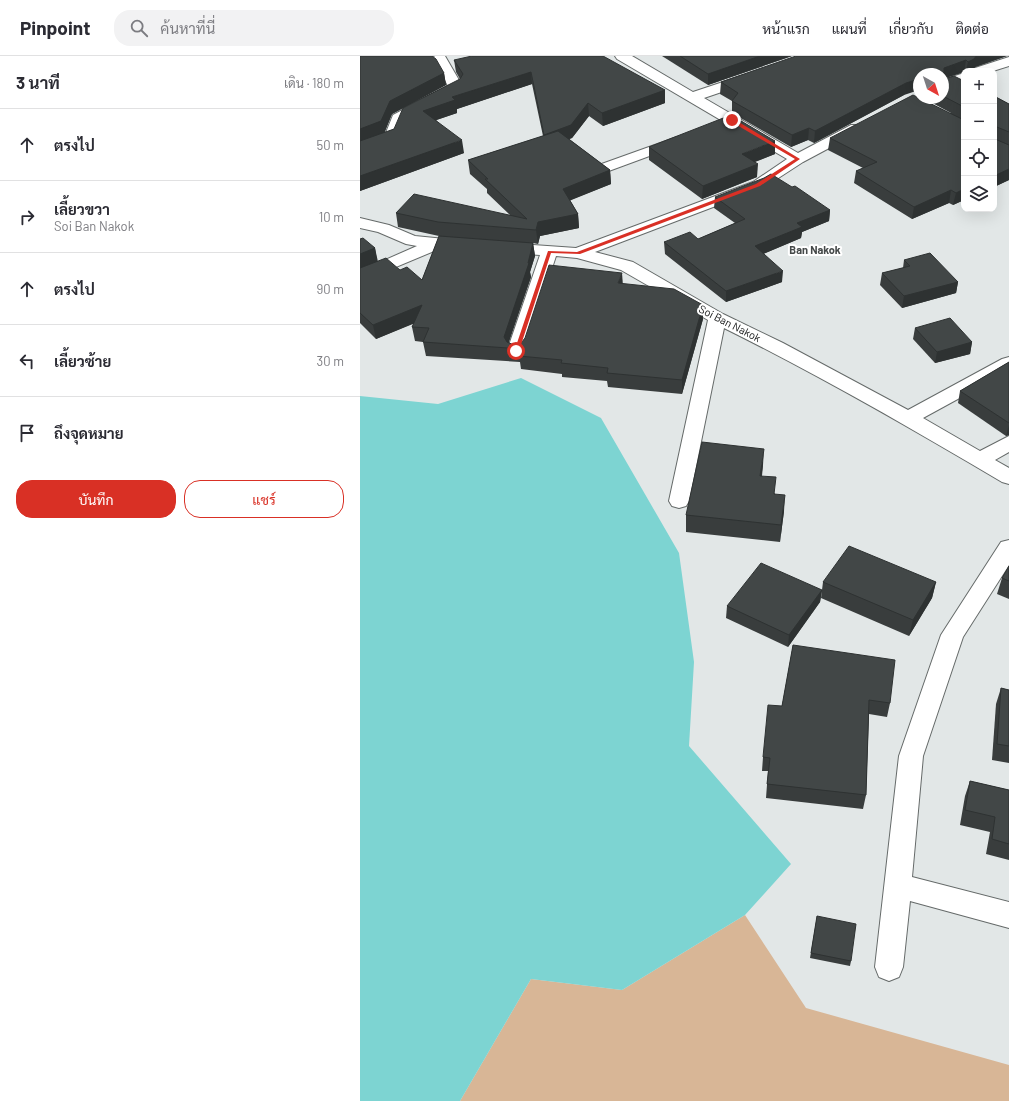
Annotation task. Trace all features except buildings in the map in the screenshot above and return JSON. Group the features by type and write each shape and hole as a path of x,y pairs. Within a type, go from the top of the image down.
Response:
{"street":[{"path":"622,56 798,159"},
{"path":"360,149 391,138 398,118 456,86 440,58"},
{"path":"989,68 1009,61"},
{"path":"692,97 765,72"},
{"path":"949,83 961,80"},
{"path":"718,125 732,120"},
{"path":"578,253 758,185 798,159 867,122"},
{"path":"601,169 688,136"},
{"name":"Soi Ban Nakok","path":"360,223 383,228 412,241 578,253 627,266 717,318 777,347 908,418 1009,477"},
{"path":"360,277 437,244"},
{"path":"516,351 550,252"},
{"path":"679,501 717,318"},
{"path":"908,418 1009,363"},
{"path":"979,460 1009,443"},
{"path":"889,968 911,756 952,635 1009,548"},
{"path":"898,886 1009,915"}],"shaded area":[{"path":"745,915 806,1008 1009,1065 1009,1101 460,1101 531,979 622,990"}],"water":[{"path":"521,378 601,418 679,553 694,662 689,746 791,864 745,915 622,990 531,979 460,1101 360,1101 360,396 438,404"}],"district":[{"name":"Ban Nakok","path":"815,249"}],"route":[{"path":"516,351 550,252 578,253 758,185 798,159 732,120"}]}
